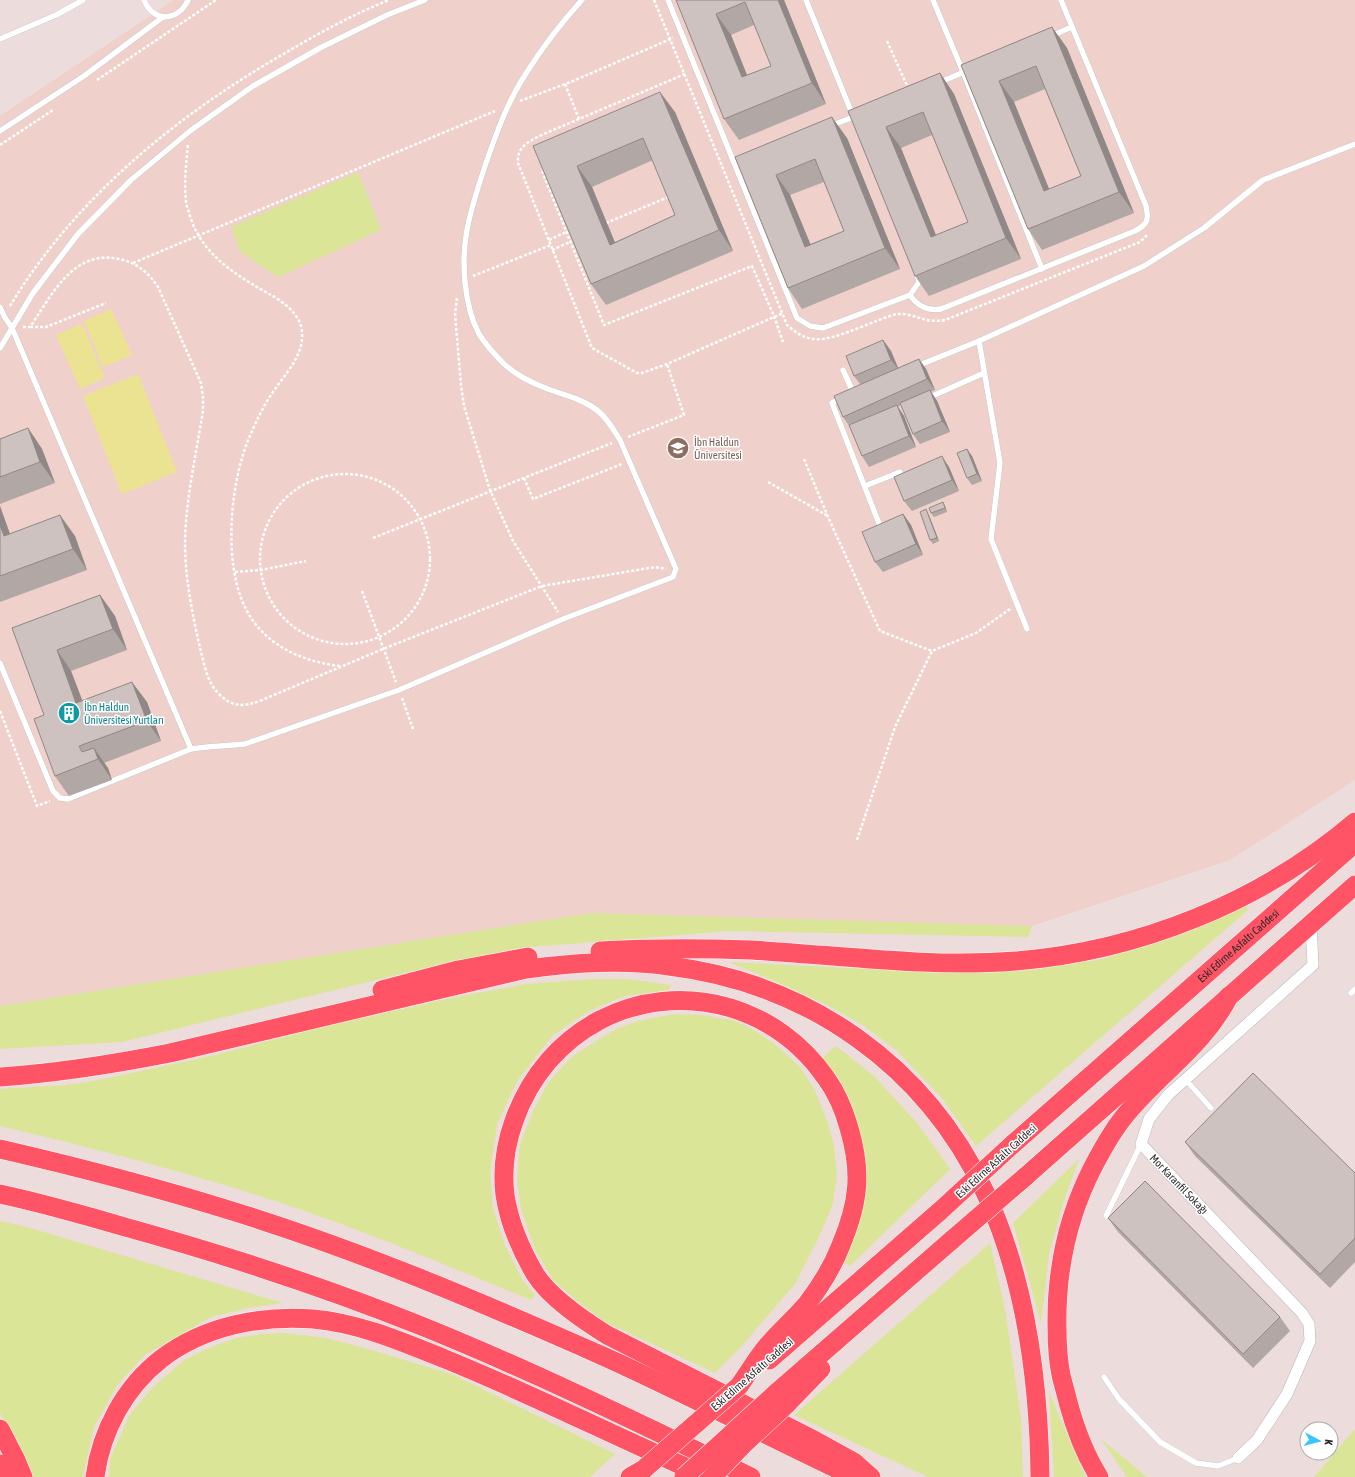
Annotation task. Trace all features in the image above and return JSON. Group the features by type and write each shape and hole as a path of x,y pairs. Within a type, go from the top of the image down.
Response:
{"highway":[{"path":"170,1053 292,1014 458,970 528,957 599,951 677,948 750,950 929,962 984,962 1053,957 1090,950 1151,934 1177,925 1241,897 1306,860 1355,822"},
{"name":"Eski Edirne Asfaltı Caddesi","path":"636,1474 940,1210 1355,843"},
{"path":"684,1477 826,1364 865,1315 1025,1177 1355,885"},
{"path":"0,1077 71,1070 125,1062 170,1053 526,969 566,964 644,963 696,970 754,985 795,1001 827,1018 857,1037 882,1056 927,1103 948,1130 967,1159 985,1193 1000,1231 1013,1269 1025,1318 1038,1412 1040,1477"},
{"path":"1099,1477 1083,1446 1074,1424 1061,1374 1057,1344 1057,1317 1058,1288 1064,1248 1084,1184 1105,1144 1123,1119 1147,1091 1207,1031 1229,996"},
{"path":"739,1386 766,1347 806,1304 828,1273 841,1246 852,1214 856,1193 858,1169 853,1143 845,1114 831,1085 806,1052 776,1028 756,1017 714,1004 675,1001 638,1005 604,1017 564,1044 532,1083 519,1107 510,1132 505,1162 505,1194 512,1225 523,1250 537,1276 557,1298 578,1317 642,1354 814,1440 854,1462 872,1477"},
{"path":"0,1149 120,1178 233,1211 291,1230 388,1266 514,1317 608,1358 854,1477"},
{"path":"0,1194 97,1219 181,1243 275,1273 355,1301 424,1327 483,1353 752,1477"},
{"path":"95,1477 103,1443 119,1406 134,1386 152,1367 173,1350 196,1338 225,1327 260,1319 288,1318 315,1319 350,1325 396,1340 525,1393 708,1477"},
{"path":"712,1477 745,1443 781,1399"},
{"path":"0,1428 23,1477"},
{"path":"0,1464 4,1477"}],"street":[{"path":"1140,1144 1149,1119 1168,1095 1312,966 1311,924"},
{"name":"Mor Karanfil Sokağı","path":"1140,1144 1302,1314 1309,1324 1310,1341 1287,1394 1257,1440 1238,1458"}],"lane":[{"path":"0,38 45,20 83,0"},
{"path":"144,0 151,11 163,17"},
{"path":"0,131 84,76 163,17 176,14 181,11 188,0"},
{"path":"0,348 33,293 78,234 131,180 190,131 253,86 320,48 387,15 425,0"},
{"path":"0,663 53,791 60,798 68,799 191,749 208,746 245,744 399,690 562,619 673,577 676,572 676,568 620,440 609,422 597,410 578,399 543,387 526,379 505,365 479,334 470,310 465,279 467,231 493,142 508,106 525,75 547,43 582,0"},
{"path":"668,0 797,318 810,326 823,328 910,295 919,282 916,270"},
{"path":"806,0 856,124"},
{"path":"933,0 1042,269"},
{"path":"910,295 914,301 925,308 931,310 941,309 1135,231 1146,224 1148,219 1146,206 1060,0"},
{"path":"1043,39 1072,27"},
{"path":"911,94 978,66"},
{"path":"824,129 860,114"},
{"path":"909,370 979,341 1144,266 1204,228 1263,180 1355,144"},
{"path":"736,165 743,162"},
{"path":"0,307 12,328 191,749"},
{"path":"979,341 1000,463 991,537 1027,629"},
{"path":"843,370 853,392"},
{"path":"922,400 984,373"},
{"path":"860,390 832,403 880,526"},
{"path":"845,434 852,431"},
{"path":"865,486 900,472"},
{"path":"1185,1079 1212,1108"},
{"path":"1106,1216 1140,1144"},
{"path":"1104,1377 1119,1400 1160,1442 1196,1464 1218,1466 1238,1458"}],"path":[{"path":"97,80 216,0"},
{"path":"654,0 787,325 796,333 806,338 825,340 897,314 905,314 929,322 945,320 1140,242 1148,233 1148,219"},
{"path":"133,263 682,34"},
{"path":"887,41 911,94"},
{"path":"685,74 535,138 520,148 517,156 518,163 552,250 593,348 637,373 642,373 667,364 783,313"},
{"path":"565,84 579,119"},
{"path":"0,145 58,106"},
{"path":"190,131 185,174 186,202 192,224 198,236 208,250 221,262 250,283 277,298 292,311 300,323 303,336 301,349 296,359 272,392 248,440 238,475 232,511 232,549 236,581 245,607 257,626 273,642 291,654 309,660 342,666"},
{"path":"542,171 604,325 752,266 774,316 783,342"},
{"path":"606,223 673,196"},
{"path":"549,240 566,232"},
{"path":"568,237 572,236"},
{"path":"552,250 570,242"},
{"path":"475,275 551,245"},
{"path":"30,327 57,287 72,270 84,262 94,258 108,257 133,263 151,277 158,287 201,383 202,390 203,411 187,516 185,546 188,588 195,626 209,680 224,699 236,705 247,706 383,649 542,586 655,568 676,572"},
{"path":"465,279 458,293 455,312 464,406 490,490 513,541 562,619"},
{"path":"12,328 46,327 106,303"},
{"path":"373,538 490,490 684,415 667,364"},
{"path":"804,460 828,517 880,631 932,651"},
{"path":"524,478 533,499 629,461"},
{"path":"348,474 376,480 389,486 400,495 410,505 420,519 429,546 430,562 428,577 423,592 416,606 406,618 395,628 379,637 370,641 345,644 333,643 309,636 288,622 280,613 267,592 261,570 261,553 263,539 268,525 274,513 283,501 306,484 319,478 348,474"},
{"path":"768,482 828,517"},
{"path":"235,572 261,570 306,561"},
{"path":"362,591 413,729"},
{"path":"858,840 895,727 932,651 976,633 1017,604"},
{"path":"0,711 37,806 60,798"}],"shaded area":[{"name":"İbn Haldun Üniversitesi","path":"174,0 1355,0 1355,780 1230,860 1032,926 591,913 0,1006 0,116"},
{"path":"111,309 132,355 103,367 84,321"},
{"path":"82,324 105,378 80,389 56,335"},
{"path":"138,374 177,472 122,494 83,396"}],"green space":[{"path":"358,172 381,230 278,277 240,252 231,227"},
{"path":"1246,905 1248,910 976,1146 941,1097 896,1050 864,1026 831,1007 728,962 949,973 1031,970 1103,959"},
{"path":"591,913 1032,926 1028,937 729,931 520,948 438,965 122,1042 0,1049 0,1006"},
{"path":"590,979 626,979 671,985 669,990 625,996 589,1011 552,1036 518,1080 497,1124 490,1173 493,1209 505,1245 523,1281 535,1295 531,1300 300,1209 133,1159 0,1126 0,1089 65,1085 94,1081 215,1055 322,1027 451,998 526,984"},
{"path":"675,1014 700,1015 733,1020 754,1030 777,1046 801,1068 815,1091 827,1120 834,1146 837,1175 833,1204 818,1239 795,1284 740,1348 715,1373 607,1323 578,1302 553,1280 535,1250 521,1209 517,1179 520,1144 534,1109 548,1083 562,1067 574,1055 616,1029 637,1021"},
{"path":"836,1046 874,1076 917,1123 950,1169 850,1266 845,1263 860,1216 864,1169 822,1058"},
{"path":"1079,1159 1064,1201 1049,1254 1041,1323 1013,1223"},
{"path":"0,1221 27,1227 283,1303 248,1308 211,1317 145,1355 118,1384 94,1427 83,1477 32,1477 0,1413"},
{"path":"990,1243 1005,1309 1021,1418 1023,1477 928,1477 794,1415"},
{"path":"288,1333 326,1338 454,1375 615,1454 590,1477 109,1477 110,1459 130,1414 152,1388 184,1360 211,1347 236,1338 262,1334"},
{"path":"1049,1392 1085,1476 1085,1477 1054,1477"},
{"path":"1355,1429 1355,1477 1314,1477 1328,1461 1339,1461 1339,1448"},
{"path":"1101,1439 1147,1477 1127,1477"}],"building":[{"path":"676,0 778,0 812,83 724,119","holes":["745,2 771,66 742,77 716,14"]},
{"path":"1052,27 1119,192 1028,229 961,65","holes":["1036,66 1081,176 1044,191 999,81"]},
{"path":"940,73 1006,238 915,276 848,111","holes":["923,112 968,222 931,237 886,127"]},
{"path":"660,92 719,230 591,284 533,146","holes":["643,138 675,215 610,245 577,166"]},
{"path":"832,117 885,248 788,288 735,157","holes":["815,159 844,231 805,247 776,175"]},
{"path":"883,340 891,360 854,376 846,356"},
{"path":"919,359 927,379 843,417 834,396"},
{"path":"930,390 942,421 913,434 900,403"},
{"path":"897,405 909,436 862,456 849,425"},
{"path":"28,428 40,462 0,477 0,439"},
{"path":"967,449 977,474 967,478 957,453"},
{"path":"942,456 952,480 904,501 894,477"},
{"path":"943,502 945,508 931,513 929,508"},
{"path":"926,509 937,538 930,540 920,512"},
{"path":"903,514 916,544 875,562 862,532"},
{"path":"60,515 73,549 0,576 0,525 4,536"},
{"path":"100,595 113,629 57,650 76,703 132,682 147,721 79,746 82,752 94,748 98,759 55,776 34,719 44,715 12,628"},
{"path":"1253,1073 1355,1173 1355,1238 1320,1274 1185,1142"},
{"path":"1145,1181 1280,1317 1243,1354 1108,1218"}],"place":[{"name":"İbn Haldun Üniversitesi","path":"678,448"},
{"name":"İbn Haldun Üniversitesi Yurtları","path":"69,713"}]}
